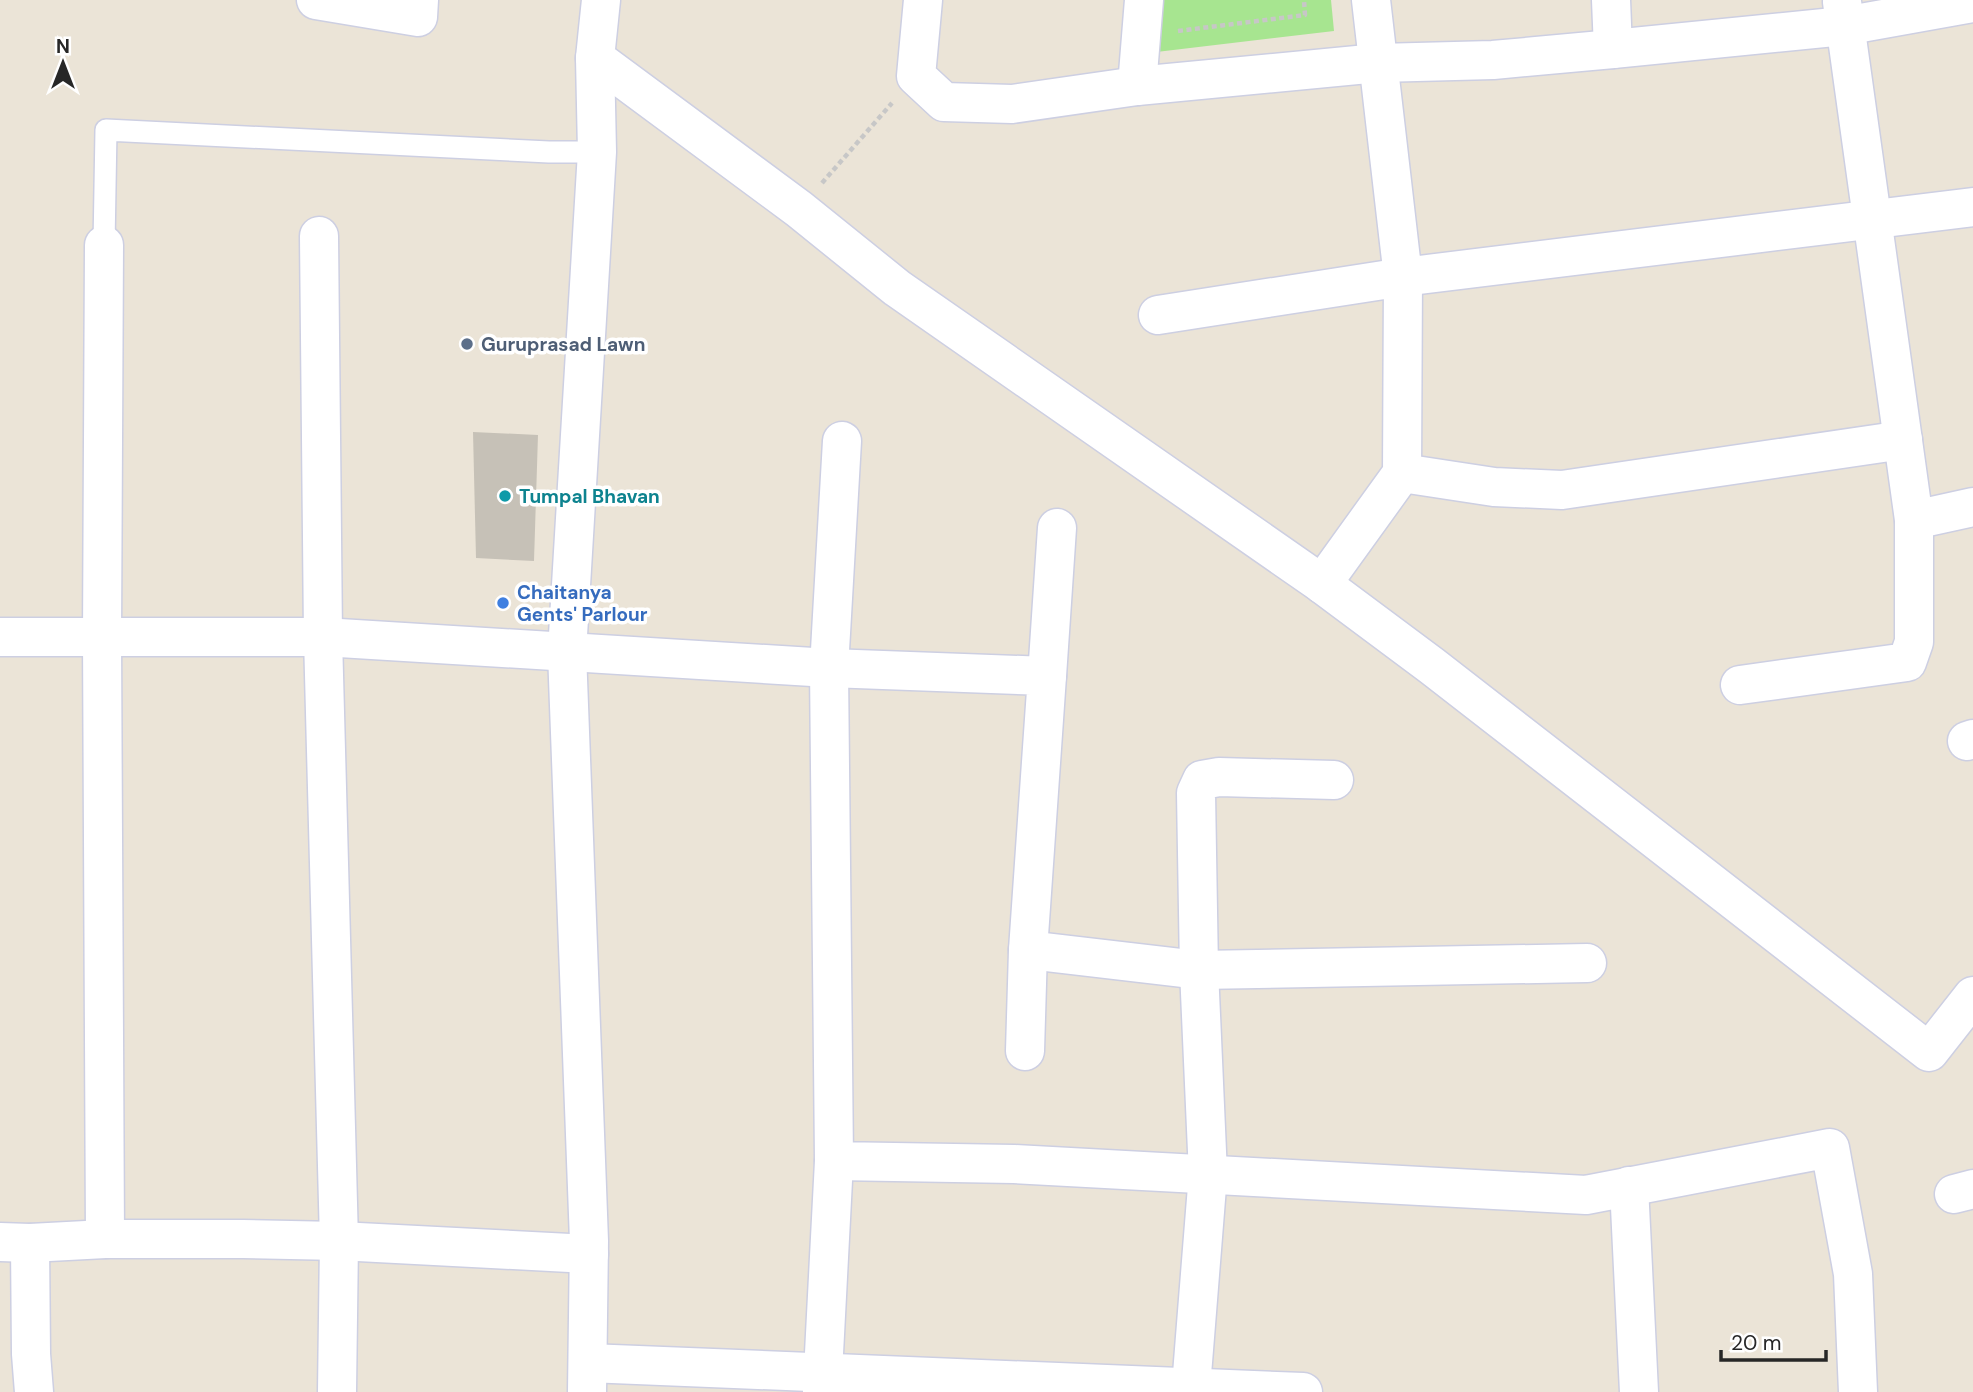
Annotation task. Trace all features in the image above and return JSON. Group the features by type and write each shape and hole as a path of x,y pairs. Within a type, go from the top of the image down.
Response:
{"street":[{"path":"316,0 418,17 419,0"},
{"path":"601,0 595,58 597,152 567,652 589,1254 588,1378 1191,1387 1303,1392"},
{"path":"923,0 916,76 944,102 1012,104 1137,86 1378,64 1493,60 1613,49 1843,13 1973,4"},
{"path":"1137,86 1144,0"},
{"path":"1322,584 1402,473 1403,277 1371,0"},
{"path":"1611,0 1613,49"},
{"path":"1740,685 1907,662 1914,642 1914,520 1843,13"},
{"path":"595,58 799,209 897,288 1322,584 1432,666 1929,1052 1973,996"},
{"path":"1158,315 1403,277 1973,206"},
{"path":"319,236 323,637 339,1241 337,1392"},
{"path":"104,245 102,637 105,1238"},
{"path":"822,1382 834,1161 829,668 842,440"},
{"path":"1402,473 1494,487 1562,490 1903,440"},
{"path":"1914,520 1973,507"},
{"path":"1025,1051 1028,950 1057,528"},
{"path":"0,637 323,637 829,668 1047,676"},
{"path":"1191,1387 1208,1174 1199,970 1196,793 1202,780 1219,777 1334,780"},
{"path":"1028,950 1199,970 1587,963"},
{"path":"834,1161 1014,1164 1586,1195 1830,1148 1853,1274 1858,1392"},
{"path":"1629,1186 1639,1392"},
{"path":"34,1392 15,1242 105,1238 243,1238 589,1254"}],"lane":[{"path":"104,245 106,130 549,152 597,152"}],"path":[{"path":"1176,31 1305,15 1304,0"},
{"path":"799,209 916,76"}],"green space":[{"path":"1156,0 1331,0 1334,31 1148,53"}],"building":[{"name":"Tumpal Bhavan","path":"473,432 538,435 534,561 476,558"}],"place":[{"name":"Guruprasad Lawn","path":"467,344"},
{"name":"Tumpal Bhavan","path":"505,496"},
{"name":"Chaitanya Gents' Parlour","path":"503,603"}]}
